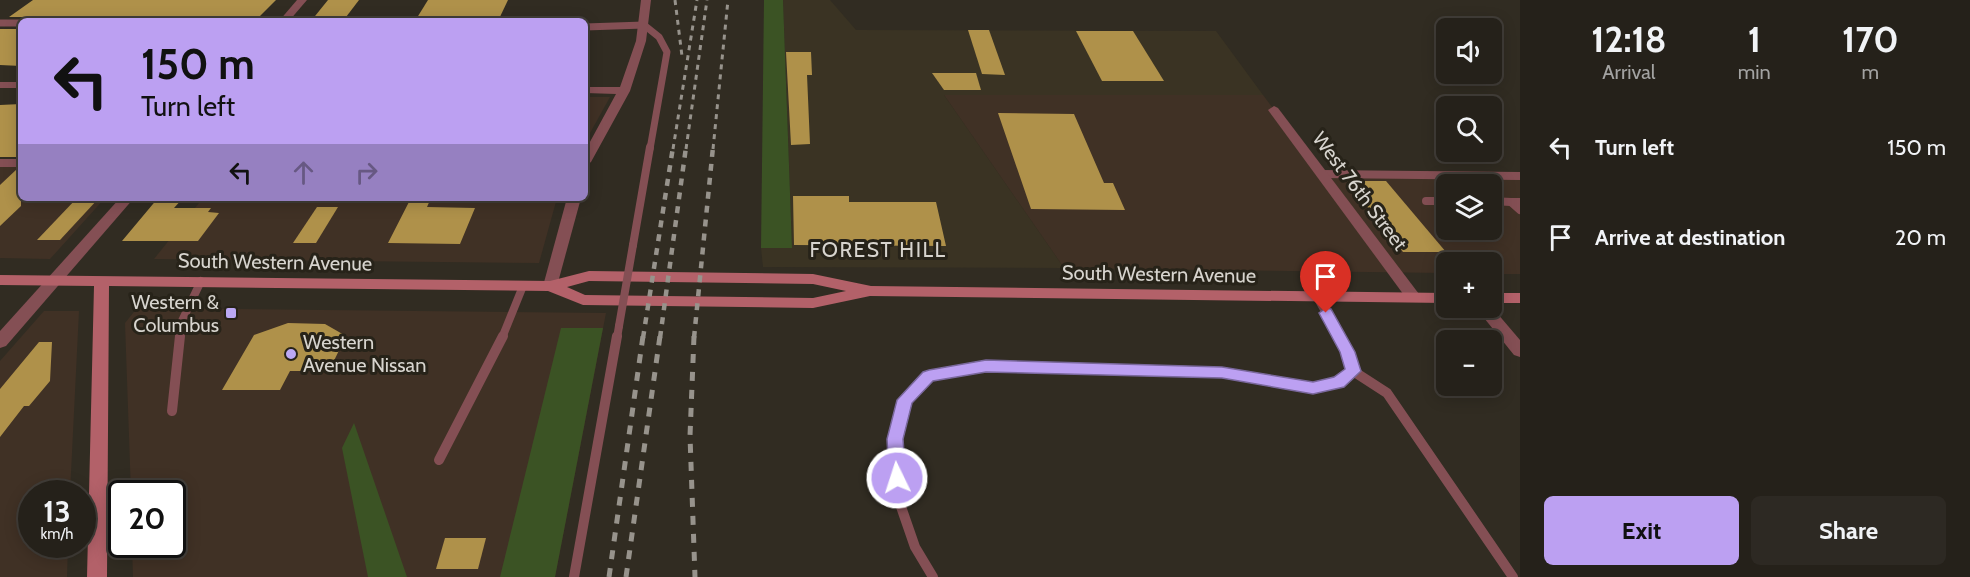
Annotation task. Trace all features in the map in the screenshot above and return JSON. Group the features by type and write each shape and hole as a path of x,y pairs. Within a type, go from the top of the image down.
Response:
{"main road":[{"name":"South Western Avenue","path":"0,280 550,286 589,276 813,279 871,291 1436,298"},
{"path":"98,577 102,281"},
{"name":"South Western Avenue","path":"550,286 583,300 763,303 813,303 871,291"},
{"path":"1502,298 1520,298"}],"street":[{"path":"287,18 302,0"},
{"path":"588,157 624,91 641,41 646,0"},
{"path":"0,85 18,85"},
{"path":"588,90 624,91"},
{"name":"West 76th Street","path":"1274,110 1414,298"},
{"path":"0,342 124,201"},
{"path":"550,286 572,201"},
{"path":"1492,318 1520,351"}],"lane":[{"path":"0,23 18,23"},
{"path":"574,577 667,52 659,37 644,24 588,27"},
{"path":"0,163 18,163"},
{"path":"1322,174 1520,176"},
{"path":"1426,201 1436,201"},
{"path":"1516,202 1520,210"},
{"path":"172,411 180,323 201,281"},
{"path":"439,460 512,319 523,286"},
{"path":"1317,297 1348,352 1353,371 1387,393 1513,577"},
{"path":"933,577 915,547 898,498 895,439 905,400 929,376 986,366 1222,372 1313,388 1338,382 1353,371"}],"shaded area":[{"path":"783,0 830,0 856,30 1216,31 1263,95 944,95 1064,268 763,267 761,248 792,248"},
{"path":"944,95 1263,95 1322,174 1436,175 1436,240 1502,240 1502,176 1520,176 1520,274 1502,274 1502,252 1436,252 1436,273 1064,268"},
{"path":"588,97 610,97 588,137"},
{"path":"0,163 18,163 18,201 102,201 50,259 0,258"},
{"path":"201,201 556,201 539,263 154,259"},
{"path":"137,308 606,313 555,577 133,577 132,558 186,558 186,480 131,480 125,323"},
{"path":"44,311 79,311 71,480 18,480 18,558 68,558 67,577 0,577 0,361"}],"green space":[{"path":"764,0 783,0 792,248 761,248"},
{"path":"561,328 603,328 555,577 500,577"},
{"path":"354,423 407,577 368,577 342,448"}],"building":[{"path":"33,0 276,0 258,18 9,17"},
{"path":"328,0 359,0 345,18 313,18"},
{"path":"428,0 508,0 499,18 417,18"},
{"path":"0,29 18,29 18,66 0,65"},
{"path":"968,30 989,30 1005,75 982,74"},
{"path":"1076,31 1133,31 1164,81 1102,81"},
{"path":"786,52 811,52 812,75 807,75 810,144 791,145"},
{"path":"932,73 976,73 981,90 944,90"},
{"path":"18,104 18,157 0,157 0,105"},
{"path":"998,113 1074,114 1104,183 1113,183 1125,210 1031,209"},
{"path":"18,169 18,201 21,201 21,206 0,226 0,185"},
{"path":"1347,181 1386,181 1446,252 1403,252"},
{"path":"793,196 849,196 849,202 936,202 946,246 794,245"},
{"path":"74,201 96,201 60,240 37,240"},
{"path":"155,201 180,201 174,208 211,208 208,212 219,213 198,241 122,241"},
{"path":"409,201 430,201 427,207 475,208 460,244 388,243"},
{"path":"317,207 338,207 316,243 293,243"},
{"name":"Western Avenue Nissan","path":"288,323 325,324 346,336 329,371 290,371 280,390 222,390 254,335"},
{"path":"39,342 52,342 50,381 29,406 24,406 0,437 0,389"},
{"path":"445,538 486,538 478,569 436,569"}],"railway":[{"path":"675,0 682,56"},
{"path":"673,149 697,0"},
{"path":"686,149 707,0"},
{"path":"713,149 728,0"},
{"path":"643,338 673,147"},
{"path":"660,338 686,147"},
{"path":"694,338 713,147"},
{"path":"609,577 643,336"},
{"path":"626,577 660,336"},
{"path":"694,336 690,436 695,577"}],"place":[{"name":"Western & Columbus","path":"231,313"},
{"name":"Western Avenue Nissan","path":"291,354"}],"district":[{"name":"FOREST HILL","path":"878,250"}],"route":[{"path":"897,478 895,439 905,400 929,376 986,366 1222,372 1313,388 1338,382 1353,371 1348,352 1326,313"}]}
